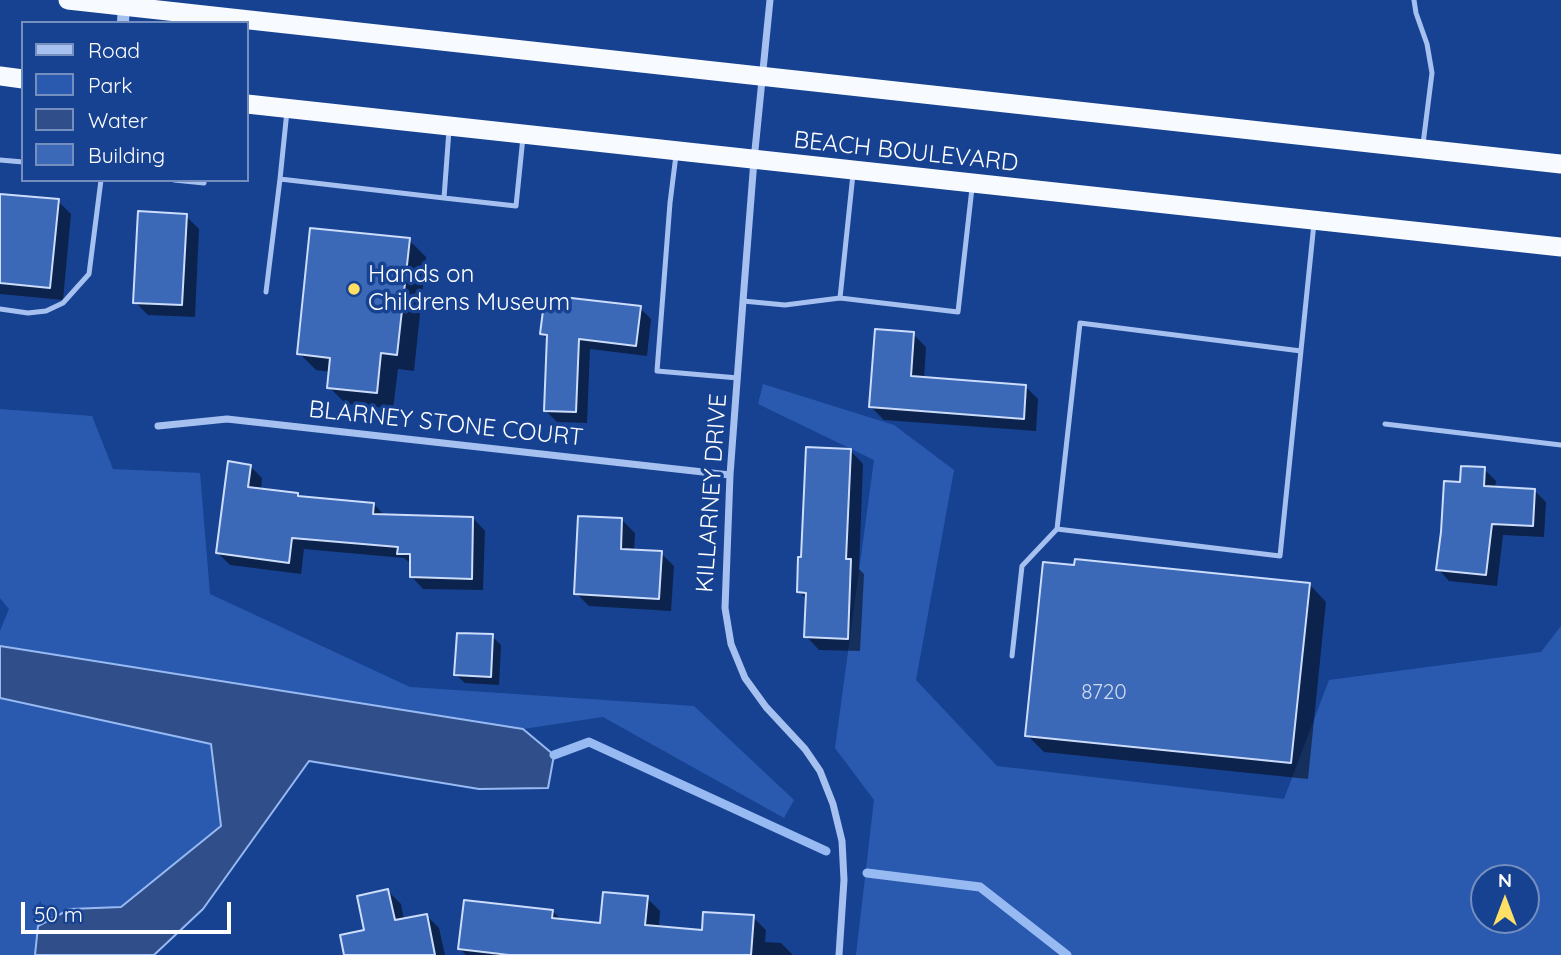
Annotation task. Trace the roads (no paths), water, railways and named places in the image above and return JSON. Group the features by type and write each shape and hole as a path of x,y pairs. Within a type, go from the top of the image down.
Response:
{"highway":[{"path":"68,0 123,10 230,21"},
{"path":"248,23 762,76 1561,164"},
{"path":"0,76 21,79"},
{"name":"BEACH BOULEVARD","path":"248,103 1561,247"}],"street":[{"name":"KILLARNEY DRIVE","path":"770,0 743,301 730,475 724,608 731,644 745,678 766,707 805,749 820,771 833,804 842,841 844,880 839,955"},
{"name":"BLARNEY STONE COURT","path":"158,426 228,419 730,475"}],"lane":[{"path":"1415,0 1432,73 1423,148"},
{"path":"266,292 287,108"},
{"path":"444,198 450,126"},
{"path":"280,179 516,206 523,134"},
{"path":"676,152 657,371 739,379"},
{"path":"0,160 21,162"},
{"path":"840,298 853,171"},
{"path":"0,309 28,313 46,311 63,303 89,274 101,182"},
{"path":"743,301 785,305 840,298 958,312 973,184"},
{"path":"1057,529 1280,556 1315,220"},
{"path":"1012,656 1022,566 1057,529 1080,323 1301,351"},
{"path":"1385,424 1561,445"}],"water":[{"path":"0,646 523,729 554,755 548,788 479,789 309,761 203,909 154,955 35,955 38,926 70,909 121,907 221,826 211,744 0,698"}],"waterway":[{"path":"554,755 589,742 826,851"},
{"path":"867,873 980,887 1067,955"}],"place":[{"name":"Hands on Childrens Museum","path":"354,289"}]}
